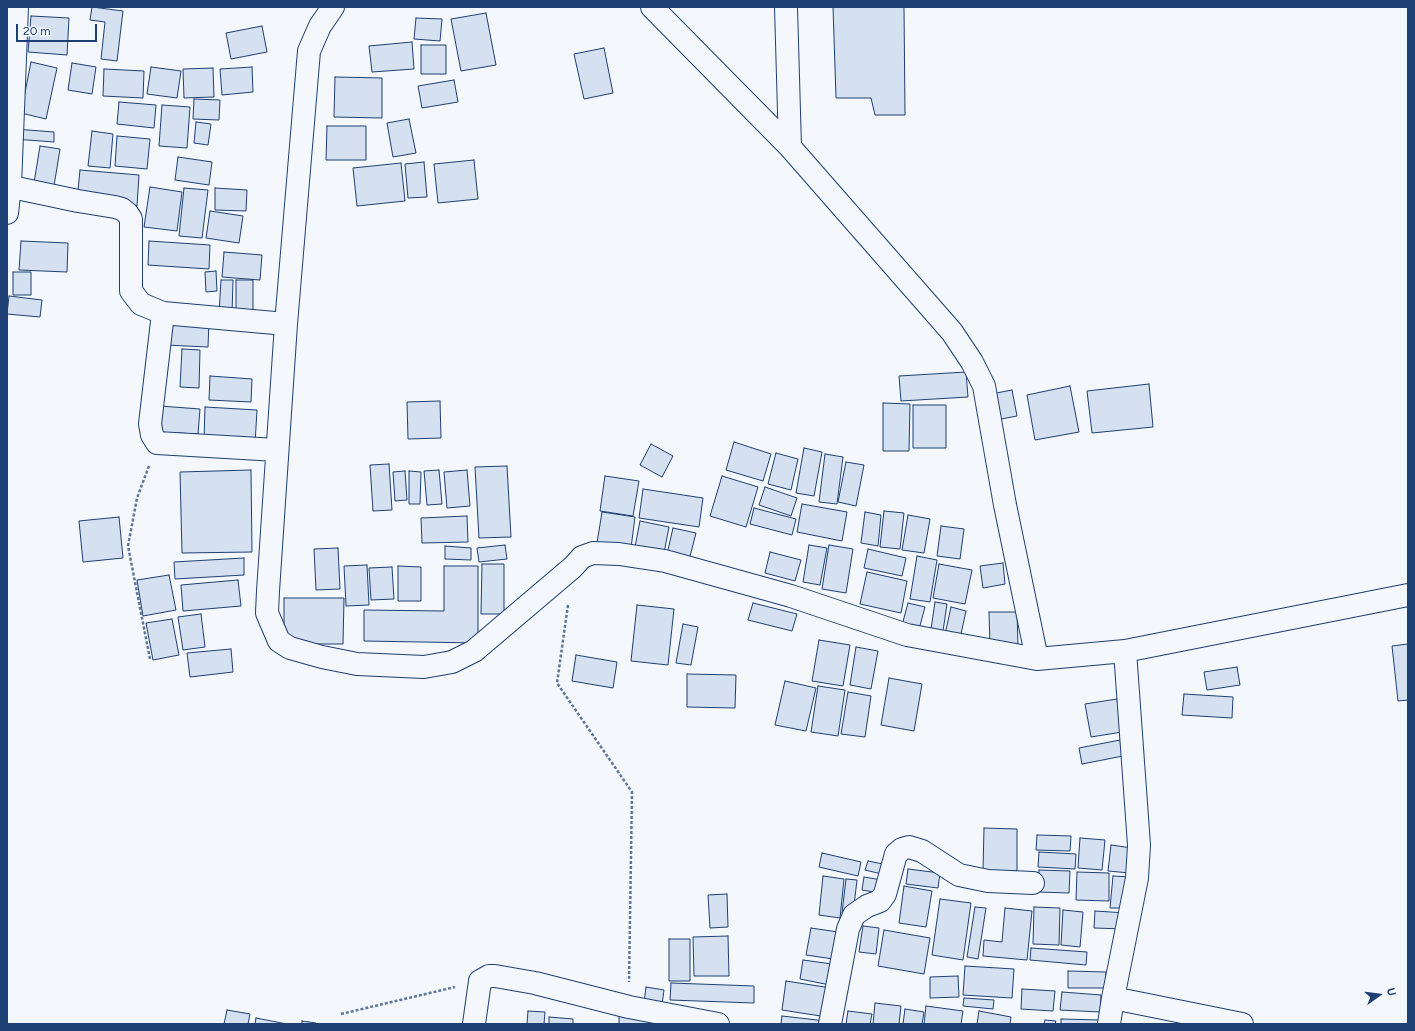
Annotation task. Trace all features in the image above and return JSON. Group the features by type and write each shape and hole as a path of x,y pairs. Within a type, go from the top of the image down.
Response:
{"street":[{"path":"7,213 17,7"},
{"path":"334,7 320,26 309,51 276,450 267,612 279,641 290,648 322,657 357,664 424,667 452,662 474,651 573,567 582,557 593,554 619,554 665,561 791,596 907,636 1037,659 1125,651 1408,595"},
{"path":"652,7 790,148 952,332 972,362 984,386 1005,505 1037,659"},
{"path":"786,7 790,148"},
{"path":"8,186 78,201 115,207 122,209 127,213 131,219 131,291 141,304 163,313 286,324"},
{"path":"163,313 150,424 152,435 157,443 276,450"},
{"path":"1109,1024 1137,878 1139,844 1125,651"},
{"path":"830,1024 848,929 854,915 866,906 880,901 885,894 896,854 902,849 909,847 922,851 959,875 988,881 1033,883"},
{"path":"474,1024 480,981 489,976 495,976 535,983 629,1007 718,1024"},
{"path":"1113,998 1242,1024"}],"path":[{"path":"150,659 128,546 137,498 157,443"},
{"path":"573,567 557,683 632,792 629,1007"},
{"path":"341,1014 480,981"}],"building":[{"path":"92,7 123,11 117,61 101,59 105,22 90,20"},
{"path":"833,7 904,7 905,115 875,115 871,98 836,98"},
{"path":"486,13 496,65 461,71 451,19"},
{"path":"31,16 69,18 67,55 28,52"},
{"path":"416,18 442,19 440,41 414,39"},
{"path":"262,26 267,52 231,59 226,33"},
{"path":"412,42 414,69 372,72 369,46"},
{"path":"421,45 446,45 446,74 421,74"},
{"path":"604,48 613,93 584,99 574,54"},
{"path":"31,62 57,68 46,119 21,113"},
{"path":"72,63 96,67 92,94 68,90"},
{"path":"151,67 181,71 177,98 147,94"},
{"path":"252,67 253,92 222,95 220,69"},
{"path":"213,68 214,97 184,98 183,69"},
{"path":"104,69 144,71 143,98 103,96"},
{"path":"335,77 382,78 382,118 334,117"},
{"path":"454,80 458,102 422,108 418,86"},
{"path":"194,99 220,100 219,120 193,119"},
{"path":"119,102 156,105 154,128 117,124"},
{"path":"162,105 190,107 187,148 159,146"},
{"path":"409,119 416,153 393,157 387,123"},
{"path":"196,122 211,124 208,145 194,143"},
{"path":"327,126 366,126 366,160 326,160"},
{"path":"15,129 54,132 54,142 14,139"},
{"path":"92,131 113,134 110,168 88,166"},
{"path":"117,136 150,139 147,169 115,166"},
{"path":"40,146 60,149 54,186 34,183"},
{"path":"178,157 212,162 209,185 175,180"},
{"path":"474,160 478,199 438,203 434,164"},
{"path":"424,162 427,197 408,198 405,164"},
{"path":"401,163 405,201 357,206 353,168"},
{"path":"80,170 139,175 137,206 77,201"},
{"path":"150,187 182,192 177,231 144,227"},
{"path":"184,188 208,190 202,238 179,236"},
{"path":"215,188 247,190 246,211 215,210"},
{"path":"210,211 243,216 239,243 206,238"},
{"path":"21,241 68,243 67,272 19,270"},
{"path":"149,241 210,245 209,269 148,265"},
{"path":"224,252 262,255 260,280 222,277"},
{"path":"216,271 217,291 206,292 205,272"},
{"path":"13,272 31,272 31,295 13,295"},
{"path":"221,280 233,280 232,315 219,314"},
{"path":"236,280 253,280 253,317 236,316"},
{"path":"9,296 42,300 40,317 7,314"},
{"path":"167,320 209,322 208,347 166,345"},
{"path":"182,349 200,350 199,388 180,387"},
{"path":"966,372 968,397 901,401 899,376"},
{"path":"210,376 252,379 251,402 209,400"},
{"path":"1149,384 1153,427 1092,433 1087,391"},
{"path":"1070,386 1079,432 1035,440 1027,395"},
{"path":"1012,390 1017,416 991,421 986,395"},
{"path":"440,401 441,438 408,439 407,402"},
{"path":"883,403 910,404 909,451 883,451"},
{"path":"913,405 946,405 946,448 913,448"},
{"path":"160,406 200,409 198,434 158,432"},
{"path":"205,407 257,410 255,444 204,441"},
{"path":"734,442 771,454 763,481 726,470"},
{"path":"651,444 673,456 662,477 640,465"},
{"path":"804,448 822,452 814,496 796,493"},
{"path":"776,453 798,459 791,490 768,484"},
{"path":"825,454 843,457 837,504 819,502"},
{"path":"846,462 864,465 856,506 838,502"},
{"path":"389,464 392,510 373,511 370,465"},
{"path":"507,466 511,537 479,538 475,467"},
{"path":"251,470 252,552 182,553 180,472"},
{"path":"439,470 442,504 427,505 424,471"},
{"path":"467,470 470,506 447,508 444,472"},
{"path":"405,471 407,500 395,501 393,472"},
{"path":"409,471 421,472 420,504 409,504"},
{"path":"605,476 639,481 633,516 600,511"},
{"path":"722,476 758,487 746,527 710,516"},
{"path":"765,487 797,498 791,516 759,505"},
{"path":"643,489 703,498 699,527 639,518"},
{"path":"802,504 847,512 842,541 797,532"},
{"path":"754,508 796,519 792,535 750,524"},
{"path":"884,511 904,513 900,549 880,547"},
{"path":"602,512 635,517 631,548 597,543"},
{"path":"865,512 881,515 878,546 861,543"},
{"path":"908,515 930,519 924,553 902,550"},
{"path":"467,516 468,542 422,543 421,518"},
{"path":"119,517 123,558 83,562 79,521"},
{"path":"640,521 669,527 663,558 634,552"},
{"path":"941,526 964,529 960,559 937,556"},
{"path":"673,528 696,533 688,564 666,559"},
{"path":"505,545 507,559 479,562 477,548"},
{"path":"809,545 827,548 820,585 803,582"},
{"path":"829,545 853,549 846,593 822,589"},
{"path":"445,546 471,548 471,560 445,559"},
{"path":"338,548 340,589 316,590 314,549"},
{"path":"868,549 906,558 902,576 864,568"},
{"path":"770,552 801,560 795,581 765,573"},
{"path":"917,556 937,560 930,602 910,599"},
{"path":"244,558 244,575 175,579 174,562"},
{"path":"1003,563 1005,584 983,588 980,566"},
{"path":"482,564 504,564 504,614 481,614"},
{"path":"939,564 972,570 965,604 933,598"},
{"path":"367,565 369,605 346,606 344,566"},
{"path":"398,566 421,567 421,601 398,601"},
{"path":"444,566 478,566 478,643 364,641 364,610 444,611"},
{"path":"392,567 394,599 371,600 369,568"},
{"path":"867,572 907,581 901,613 860,604"},
{"path":"169,575 176,610 143,616 137,580"},
{"path":"238,580 241,606 183,611 181,585"},
{"path":"284,598 344,598 343,644 284,644"},
{"path":"935,602 947,604 942,638 930,636"},
{"path":"753,603 797,614 792,631 748,620"},
{"path":"908,603 925,607 918,633 901,629"},
{"path":"637,605 674,609 668,665 631,661"},
{"path":"951,607 966,611 959,643 944,639"},
{"path":"989,612 1017,612 1018,646 990,646"},
{"path":"201,614 205,647 183,650 178,617"},
{"path":"172,619 179,655 153,660 146,623"},
{"path":"683,624 698,627 691,665 676,663"},
{"path":"819,640 850,645 843,686 812,681"},
{"path":"1408,644 1408,700 1398,701 1392,646"},
{"path":"856,647 878,651 871,689 850,685"},
{"path":"231,649 233,672 190,677 187,653"},
{"path":"576,655 617,662 613,688 572,681"},
{"path":"1237,667 1240,685 1207,690 1204,672"},
{"path":"687,674 736,675 735,708 687,707"},
{"path":"889,678 922,684 914,731 881,725"},
{"path":"785,681 816,688 806,731 775,725"},
{"path":"818,686 845,690 838,736 811,732"},
{"path":"848,692 871,696 865,737 841,734"},
{"path":"1184,694 1233,697 1232,718 1182,715"},
{"path":"1117,699 1122,732 1091,737 1085,704"},
{"path":"1120,740 1123,756 1082,764 1079,748"},
{"path":"984,828 1017,829 1017,871 983,871"},
{"path":"1037,835 1071,836 1070,851 1036,850"},
{"path":"1080,838 1105,840 1102,870 1078,868"},
{"path":"1111,845 1132,848 1130,873 1108,871"},
{"path":"1039,852 1076,854 1075,869 1038,867"},
{"path":"822,853 861,862 858,876 819,867"},
{"path":"868,861 888,865 886,875 865,870"},
{"path":"908,869 940,873 938,888 906,884"},
{"path":"1039,870 1070,871 1069,893 1038,892"},
{"path":"1077,872 1109,873 1109,901 1076,900"},
{"path":"823,876 844,879 840,918 819,915"},
{"path":"1113,876 1130,877 1128,908 1110,908"},
{"path":"864,877 882,880 880,893 862,890"},
{"path":"846,879 857,880 853,914 842,913"},
{"path":"904,886 932,891 926,927 899,923"},
{"path":"727,894 728,927 710,928 708,895"},
{"path":"940,899 971,903 963,960 932,955"},
{"path":"975,907 986,908 978,959 967,957"},
{"path":"1034,907 1060,908 1059,945 1033,944"},
{"path":"1005,908 1032,911 1027,960 983,956 984,940 1002,942"},
{"path":"1063,910 1083,912 1080,947 1061,945"},
{"path":"1095,911 1126,913 1125,929 1094,928"},
{"path":"863,926 879,928 876,954 859,952"},
{"path":"811,928 845,933 840,960 806,955"},
{"path":"884,930 930,938 924,974 878,966"},
{"path":"728,936 729,976 694,976 693,937"},
{"path":"669,939 690,939 690,981 669,981"},
{"path":"1031,948 1087,952 1086,965 1030,960"},
{"path":"803,960 839,965 835,986 800,979"},
{"path":"965,966 1014,969 1012,998 963,995"},
{"path":"1068,971 1106,972 1105,988 1068,988"},
{"path":"958,976 959,997 930,998 930,977"},
{"path":"786,981 831,988 827,1017 782,1010"},
{"path":"671,983 754,986 754,1003 670,1000"},
{"path":"646,987 664,990 662,1005 644,1003"},
{"path":"1022,989 1055,991 1053,1011 1021,1009"},
{"path":"1062,992 1101,995 1100,1012 1060,1010"},
{"path":"964,998 994,1000 993,1009 963,1006"},
{"path":"875,1003 901,1006 899,1024 873,1024"},
{"path":"926,1006 963,1011 961,1024 924,1024"},
{"path":"905,1009 924,1012 922,1024 903,1024"},
{"path":"227,1010 250,1014 248,1024 224,1024"},
{"path":"528,1011 545,1012 544,1024 527,1024"},
{"path":"848,1011 872,1014 870,1024 846,1024"},
{"path":"979,1011 1011,1017 1010,1024 977,1024"},
{"path":"619,1016 653,1016 653,1024 619,1024"},
{"path":"782,1016 826,1021 825,1024 781,1024"},
{"path":"549,1017 573,1019 573,1024 549,1024"},
{"path":"256,1018 287,1024 255,1024"},
{"path":"1061,1019 1100,1020 1100,1024 1061,1024"},
{"path":"1045,1020 1056,1021 1055,1024 1044,1024"},
{"path":"302,1021 316,1023 316,1024 302,1024"}]}
